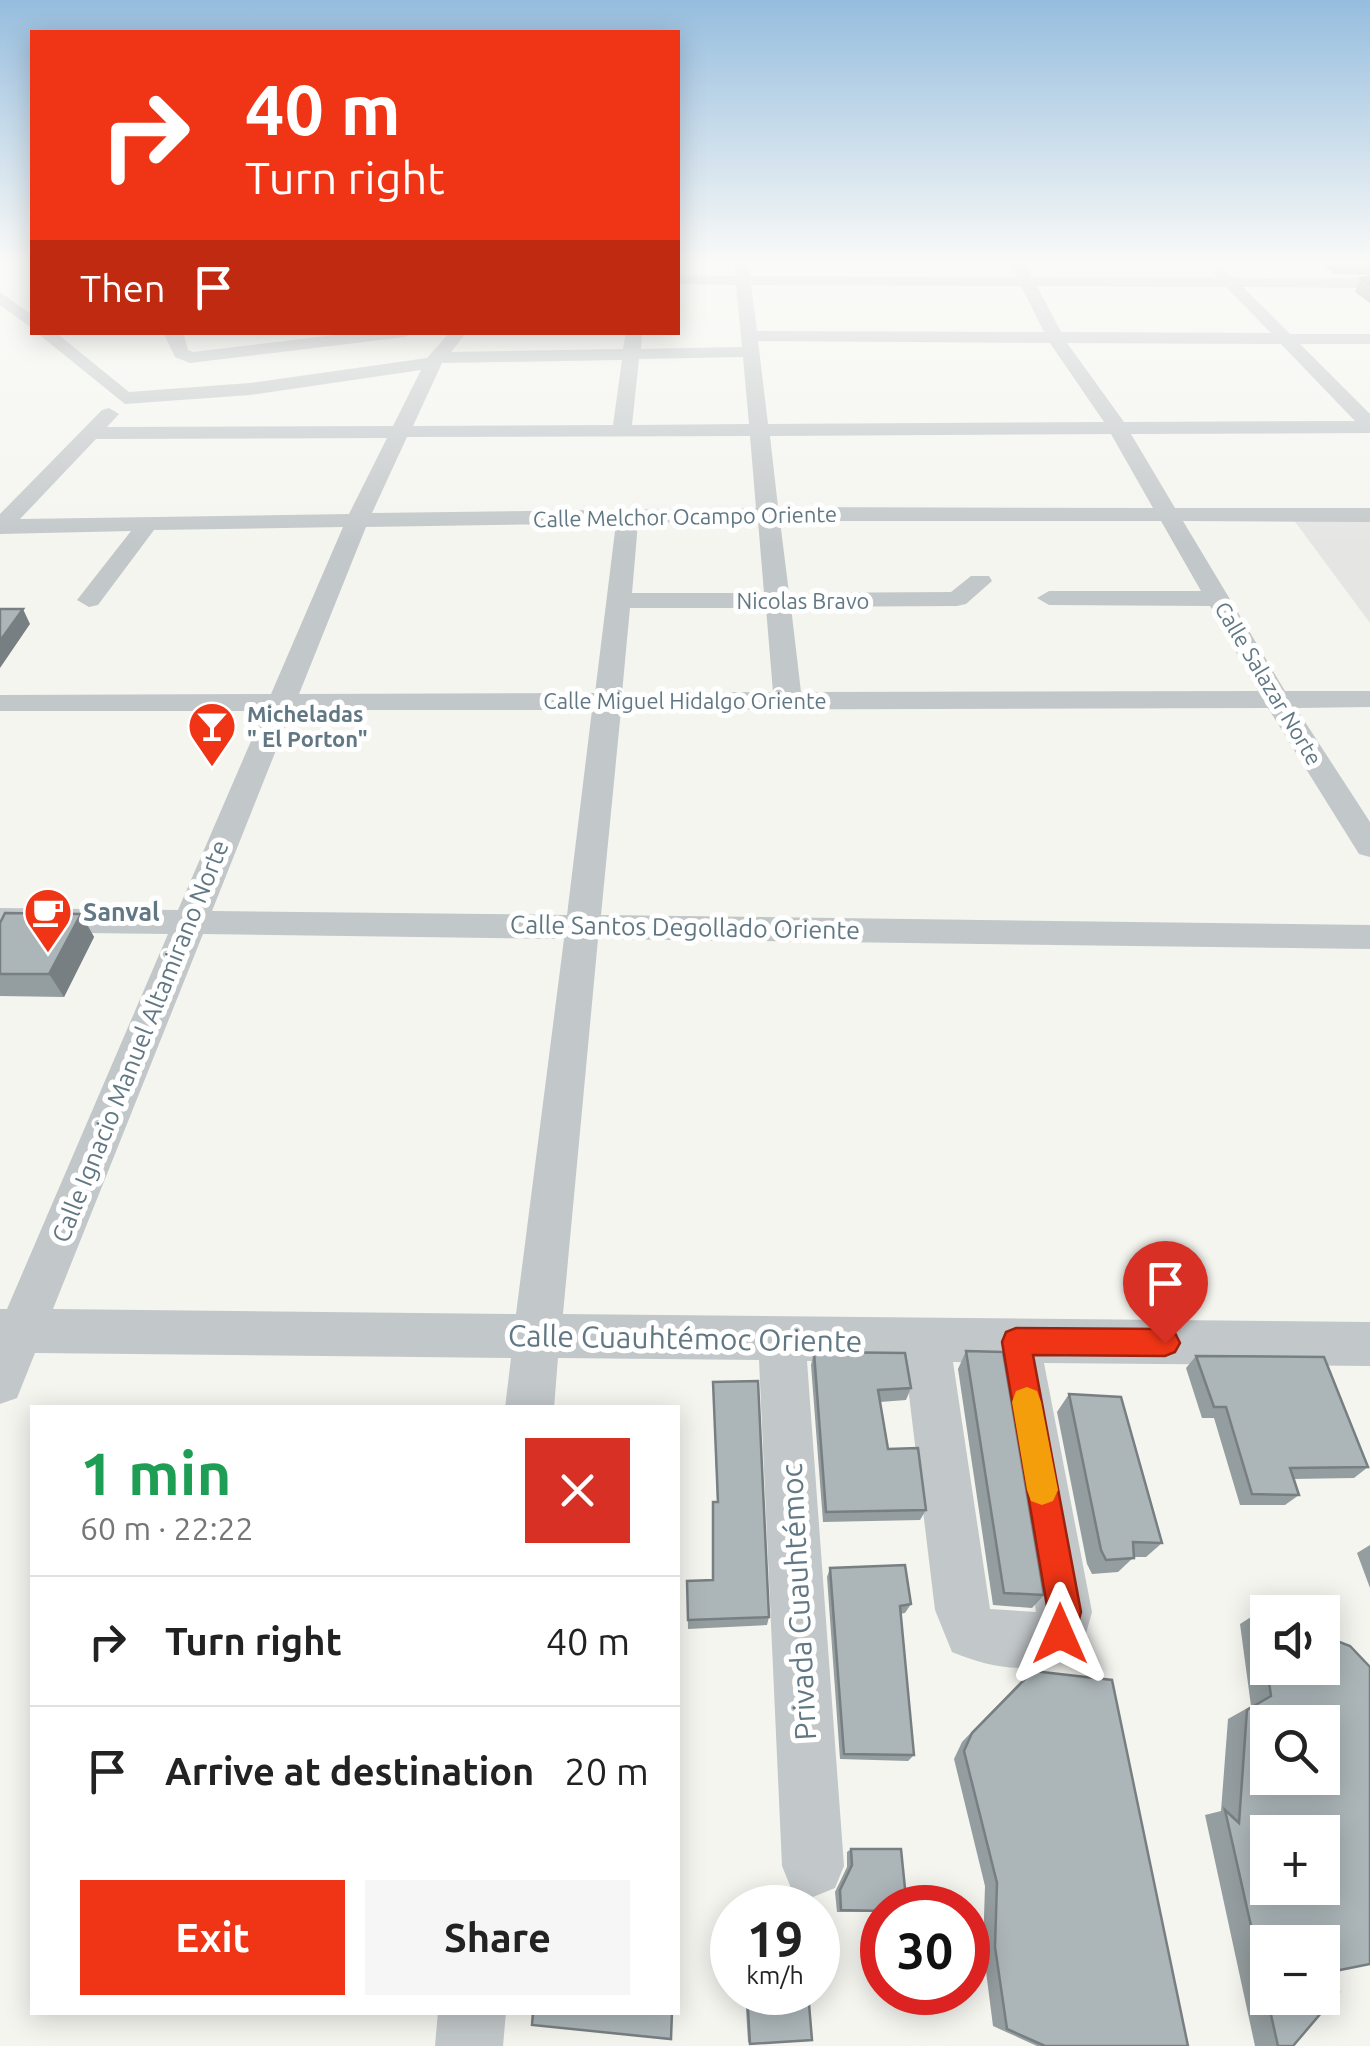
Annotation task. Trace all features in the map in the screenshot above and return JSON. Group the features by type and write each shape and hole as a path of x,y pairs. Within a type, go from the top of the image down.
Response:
{"street":[{"path":"73,355 125,398"},
{"path":"184,355 211,355"},
{"path":"0,527 125,398 250,389 425,355"},
{"name":"Calle Ignacio Manuel Altamirano Norte","path":"0,1381 10,1331 357,521 432,355"},
{"path":"629,456 632,355"},
{"path":"751,355 788,700"},
{"path":"854,355 856,360"},
{"name":"Calle Salazar Norte","path":"1067,355 1117,427 1370,847"},
{"path":"1304,355 1370,426"},
{"path":"92,433 1370,426"},
{"path":"529,1405 620,601 618,516 610,486"},
{"name":"Calle Melchor Ocampo Oriente","path":"0,527 769,514 1370,515"},
{"path":"89,600 150,522"},
{"name":"Nicolas Bravo","path":"620,601 957,600 980,581"},
{"path":"1048,598 1218,598"},
{"name":"Calle Miguel Hidalgo Oriente","path":"0,703 1370,700"},
{"name":"Calle Santos Degollado Oriente","path":"0,920 1370,937"},
{"name":"Calle Cuauhtémoc Oriente","path":"10,1331 1370,1344"},
{"name":"Privada Cuauhtémoc","path":"782,1338 813,1866"},
{"path":"926,1341 964,1610 972,1632 989,1640 1037,1642 1060,1634 1064,1612 1016,1342"},
{"path":"469,2046 472,2015"}],"shaded area":[{"path":"1293,519 1370,519 1370,623"}],"building":[{"path":"0,609 23,609 0,641"},
{"path":"5,913 81,914 49,974 0,974 0,923"},
{"path":"966,1351 1003,1352 1044,1595 1004,1593"},
{"path":"814,1352 905,1353 911,1388 878,1390 888,1449 918,1448 926,1510 826,1512"},
{"path":"1196,1356 1324,1357 1368,1467 1290,1468 1299,1495 1252,1494 1226,1407 1214,1407"},
{"path":"758,1381 769,1617 688,1620 687,1581 713,1580 713,1502 718,1502 713,1382"},
{"path":"1069,1394 1121,1397 1162,1543 1133,1542 1134,1558 1106,1560 1101,1550"},
{"path":"905,1565 911,1604 900,1606 914,1755 844,1754 830,1568"},
{"path":"1340,1642 1350,1646 1370,1667 1370,1964 1340,1970 1340,1925 1251,1925 1225,1810 1239,1823 1247,1710 1250,1708 1250,1795 1340,1795 1340,1705 1256,1705 1271,1696 1269,1685 1340,1685"},
{"path":"1033,1671 1112,1680 1188,2046 1045,2046 1007,2029 995,1947 997,1883 964,1751 972,1733"},
{"path":"851,1849 901,1849 905,1885 860,1885 860,1910 841,1910 840,1890 852,1865"},
{"path":"533,2015 672,2015 671,2039 532,2025"},
{"path":"748,2015 810,2015 812,2040 750,2044"},
{"path":"1271,2015 1319,2015 1293,2046 1278,2046"}],"slow traffic":[{"path":"1027,1402 1042,1490"}],"place":[{"name":"Micheladas \" El Porton\"","path":"212,768"},
{"name":"Sanval","path":"48,954"}],"route":[{"path":"1060,1634 1064,1612 1016,1342 1165,1343"}]}
